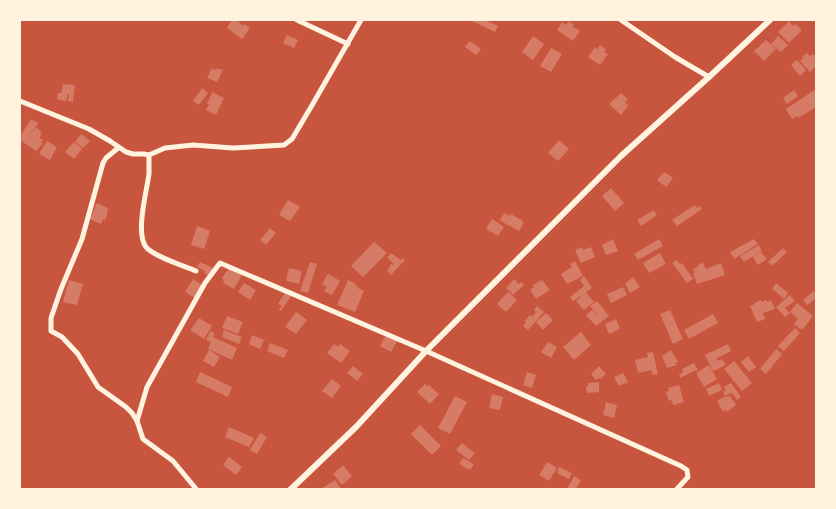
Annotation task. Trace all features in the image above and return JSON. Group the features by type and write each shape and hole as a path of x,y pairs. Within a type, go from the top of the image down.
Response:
{"street":[{"path":"297,20 348,44"},
{"path":"20,101 88,129 118,148 133,154 149,155 165,148 193,145 233,148 284,145 292,138 361,20"},
{"path":"621,20 708,77"},
{"path":"290,489 356,427 426,351 621,156 770,20"},
{"path":"118,148 103,163 82,239 51,318 51,331 62,337 78,354 98,387 132,413 143,439 173,461 197,489"},
{"path":"149,155 149,174 143,200 142,238 146,247 157,255 196,271"},
{"path":"137,421 147,387 205,283 220,263 426,351 681,466 687,470 688,477 676,489"}],"building":[{"path":"232,20 237,20 243,26 244,24 250,28 242,39 227,28"},
{"path":"470,20 485,20 498,26 495,32"},
{"path":"569,21 580,31 573,41 557,30 562,22 566,25"},
{"path":"789,21 793,26 795,24 802,30 789,43 778,32"},
{"path":"287,35 298,40 294,48 283,43"},
{"path":"533,36 544,44 533,60 522,52"},
{"path":"778,36 788,45 781,52 771,44"},
{"path":"766,40 776,49 764,61 754,51"},
{"path":"470,41 481,49 476,55 465,47"},
{"path":"600,45 606,49 604,52 608,54 600,65 588,57 595,47 597,49"},
{"path":"551,48 562,54 551,72 540,66"},
{"path":"807,53 810,56 813,54 816,58 816,66 810,72 800,61"},
{"path":"797,60 806,70 800,76 791,65"},
{"path":"212,68 223,70 217,82 207,78"},
{"path":"63,84 75,85 73,102 68,101 68,93 66,101 57,99"},
{"path":"202,88 208,93 199,105 193,101"},
{"path":"816,89 816,107 792,119 786,109"},
{"path":"794,90 798,96 787,104 783,98"},
{"path":"212,92 224,98 216,115 206,110"},
{"path":"621,93 628,99 625,102 628,106 621,115 609,104"},
{"path":"31,119 38,123 28,138 36,127 42,133 39,138 43,140 41,143 43,143 36,151 20,140"},
{"path":"81,134 90,141 83,148 75,142"},
{"path":"559,140 569,149 558,161 548,153"},
{"path":"47,141 57,147 50,160 39,154"},
{"path":"74,142 82,149 74,159 65,152"},
{"path":"665,172 673,178 666,187 657,180"},
{"path":"611,188 624,203 615,211 602,196"},
{"path":"288,200 300,207 290,221 279,215"},
{"path":"97,203 108,208 105,220 103,219 101,224 90,219"},
{"path":"695,205 702,209 677,226 672,220"},
{"path":"654,210 657,215 641,226 637,220"},
{"path":"504,213 523,221 519,231 500,220"},
{"path":"492,219 504,227 498,236 486,229"},
{"path":"197,226 210,231 204,249 191,245"},
{"path":"270,228 276,233 266,245 260,240"},
{"path":"613,239 618,251 606,255 602,245"},
{"path":"659,239 663,246 638,260 634,254"},
{"path":"754,239 758,244 734,259 730,252"},
{"path":"374,242 387,253 363,277 351,266"},
{"path":"759,245 762,251 744,262 740,256"},
{"path":"582,247 583,250 591,247 595,257 581,263 575,250"},
{"path":"783,248 787,252 772,266 768,262"},
{"path":"761,252 767,259 758,265 753,257"},
{"path":"391,253 405,260 391,275 387,271 391,264 394,264 387,257"},
{"path":"660,253 666,264 649,273 643,263"},
{"path":"677,260 680,264 682,263 693,279 687,283 672,263"},
{"path":"575,261 583,276 567,284 561,274 572,267 570,264"},
{"path":"200,262 213,268 209,276 197,267"},
{"path":"310,262 317,264 308,293 300,291"},
{"path":"703,263 706,269 721,263 725,275 697,284 693,269"},
{"path":"229,268 242,275 234,289 223,283 222,278"},
{"path":"289,268 302,271 299,284 286,281"},
{"path":"328,274 340,281 332,295 324,291 327,287 322,284"},
{"path":"584,276 592,288 586,292 594,302 584,310 576,301 584,294 573,301 570,297 584,286 580,280"},
{"path":"633,277 640,287 630,293 625,284"},
{"path":"193,279 202,285 195,298 185,292"},
{"path":"514,279 524,285 513,295 506,288"},
{"path":"69,280 83,284 77,305 63,302"},
{"path":"348,280 364,291 355,312 337,305"},
{"path":"542,280 550,290 536,299 530,290 534,287 533,285"},
{"path":"244,283 256,290 250,300 238,292"},
{"path":"776,283 788,293 784,299 772,289"},
{"path":"623,287 627,295 611,303 607,294"},
{"path":"814,291 816,298 807,305 803,300"},
{"path":"508,292 517,300 506,312 497,304"},
{"path":"285,293 291,296 281,311 279,310 282,306 278,304"},
{"path":"790,295 795,301 785,308 790,313 785,317 776,307"},
{"path":"761,300 767,302 771,300 775,309 763,313 765,319 757,322 750,306"},
{"path":"597,301 609,316 596,326 586,315 592,310 600,319 590,306"},
{"path":"797,303 813,316 802,330 794,324 798,319 790,312"},
{"path":"537,306 544,312 528,330 523,326 530,315 532,317 536,312 534,310"},
{"path":"670,310 683,339 673,344 660,314"},
{"path":"296,312 307,320 296,334 285,327"},
{"path":"546,313 553,320 543,330 536,322"},
{"path":"713,314 718,323 689,339 684,330"},
{"path":"227,316 243,322 238,334 222,328"},
{"path":"199,318 212,326 204,339 190,330"},
{"path":"616,319 620,329 609,334 605,324"},
{"path":"795,328 800,333 784,351 778,346"},
{"path":"224,330 242,337 239,344 222,337"},
{"path":"210,331 215,333 213,337 237,348 232,360 208,349 211,342 206,340"},
{"path":"581,332 591,345 574,360 563,347"},
{"path":"252,335 264,340 260,349 249,344"},
{"path":"386,335 397,341 391,352 380,346"},
{"path":"548,342 557,347 551,358 541,352"},
{"path":"270,343 288,350 284,358 267,351"},
{"path":"334,344 338,347 340,344 350,351 341,363 327,353"},
{"path":"728,344 731,351 716,359 717,361 722,359 726,365 713,371 705,355"},
{"path":"776,349 782,354 766,374 760,369"},
{"path":"209,350 220,357 214,367 203,361"},
{"path":"671,350 678,362 675,363 677,365 667,368 662,356"},
{"path":"653,352 658,374 653,375 651,370 638,373 635,360 648,357 647,353"},
{"path":"748,356 756,367 749,372 741,362"},
{"path":"734,361 752,383 742,391 724,369"},
{"path":"694,363 698,370 693,369 694,371 680,378 682,369"},
{"path":"709,365 717,379 704,387 696,373"},
{"path":"353,366 363,374 357,381 347,373"},
{"path":"599,366 606,374 596,380 591,374"},
{"path":"200,372 232,387 228,397 196,382"},
{"path":"527,372 536,375 532,388 523,385"},
{"path":"623,373 628,382 619,386 614,377"},
{"path":"332,379 341,386 332,398 322,391"},
{"path":"599,382 599,392 587,393 588,383"},
{"path":"719,383 722,390 709,396 706,389"},
{"path":"731,383 741,397 737,400 732,393 725,396 723,392 726,390 724,387"},
{"path":"425,384 439,394 430,404 417,392"},
{"path":"679,385 684,402 673,405 666,392 669,391 668,388"},
{"path":"492,394 503,397 500,410 489,408"},
{"path":"455,396 467,402 450,434 438,428"},
{"path":"730,396 736,405 727,412 726,410 723,412 717,401"},
{"path":"606,402 617,405 614,418 603,415"},
{"path":"420,425 441,446 432,455 411,434"},
{"path":"229,427 254,438 249,447 225,437"},
{"path":"260,433 267,437 257,454 250,450"},
{"path":"462,443 475,453 469,460 456,450"},
{"path":"229,457 242,467 236,475 223,465"},
{"path":"463,458 474,464 470,470 459,464"},
{"path":"547,462 557,468 549,481 539,475"},
{"path":"343,465 352,476 342,485 333,474"},
{"path":"559,467 572,473 569,479 557,473"},
{"path":"574,476 581,480 576,489 567,489"},
{"path":"335,480 341,489 321,489"}]}
